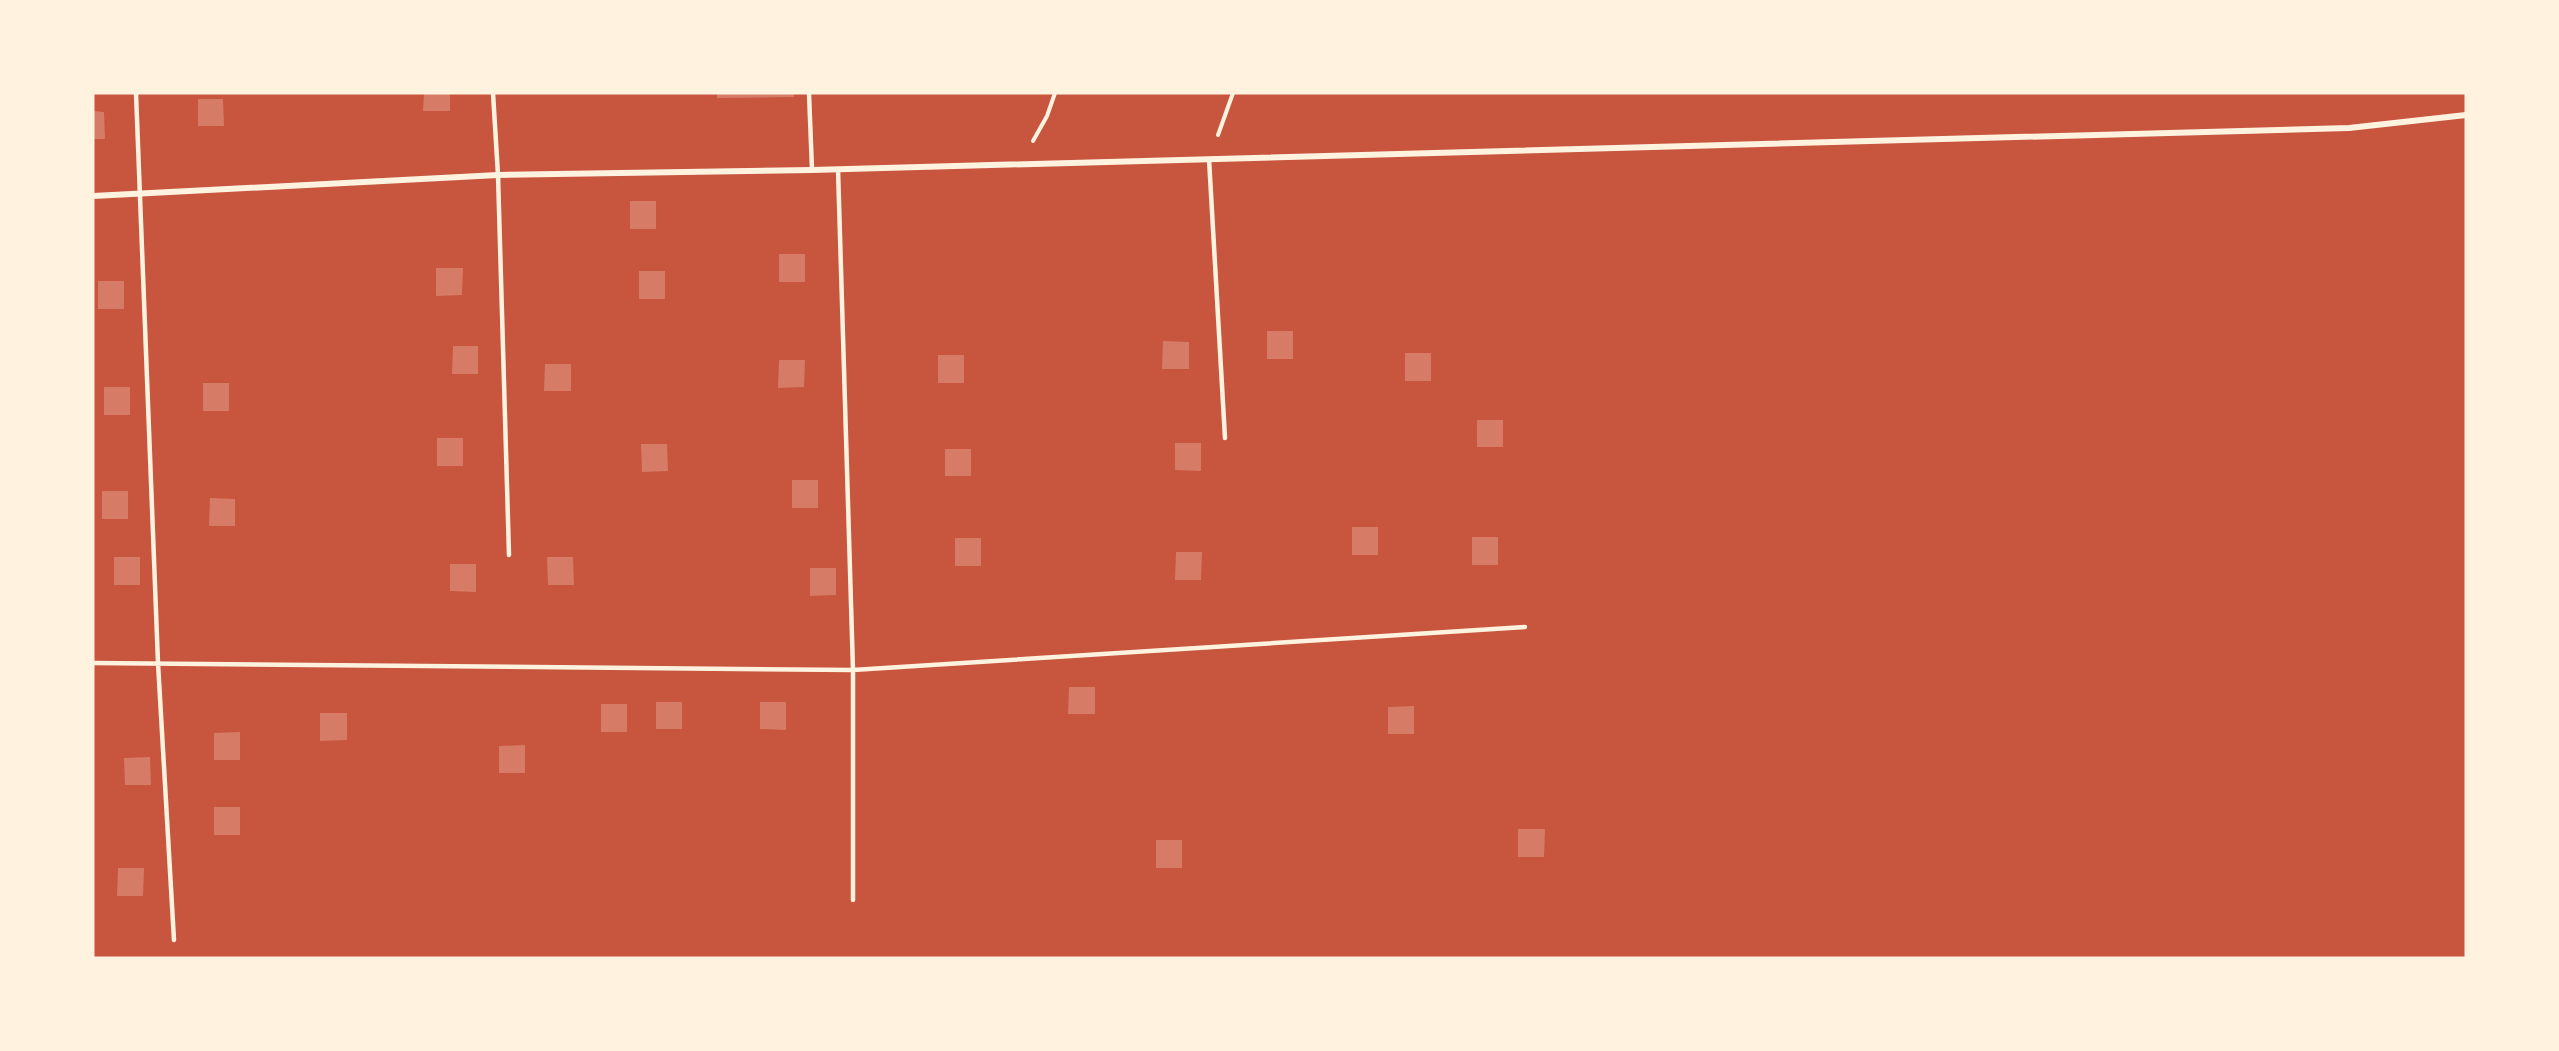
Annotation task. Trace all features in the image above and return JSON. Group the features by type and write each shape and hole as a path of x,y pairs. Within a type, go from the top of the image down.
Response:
{"street":[{"path":"93,196 498,175 812,170 2349,128 2466,115"}],"lane":[{"path":"136,93 158,663 174,940"},
{"path":"493,93 498,175 509,555"},
{"path":"809,93 812,170"},
{"path":"1209,159 1225,438"},
{"path":"838,169 853,670 853,900"},
{"path":"93,663 853,670 1525,627"}],"path":[{"path":"1020,164 1047,116 1055,93"},
{"path":"1209,159 1233,93"}],"building":[{"path":"424,93 450,93 450,111 423,111"},
{"path":"717,93 794,93 794,97 717,98"},
{"path":"198,99 223,99 224,126 198,126"},
{"path":"93,111 104,112 105,139 93,139"},
{"path":"630,201 656,201 656,229 630,229"},
{"path":"779,254 805,254 805,282 779,282"},
{"path":"436,268 463,268 462,295 436,296"},
{"path":"639,271 665,271 665,299 639,299"},
{"path":"98,281 124,281 124,309 98,309"},
{"path":"1267,331 1293,331 1293,359 1267,359"},
{"path":"1163,341 1189,342 1189,369 1162,369"},
{"path":"453,346 478,346 478,374 452,374"},
{"path":"1405,353 1431,353 1431,381 1405,381"},
{"path":"938,355 964,355 964,383 938,383"},
{"path":"779,360 805,360 804,387 778,388"},
{"path":"545,364 571,364 571,391 544,391"},
{"path":"203,383 229,383 229,411 203,411"},
{"path":"104,387 130,387 130,415 104,415"},
{"path":"1477,420 1503,420 1503,447 1477,447"},
{"path":"437,438 463,438 463,466 437,466"},
{"path":"1175,443 1201,443 1201,471 1175,470"},
{"path":"641,444 667,444 668,471 642,472"},
{"path":"945,449 971,449 971,476 945,476"},
{"path":"792,480 818,480 818,508 792,508"},
{"path":"102,491 128,491 128,519 102,519"},
{"path":"210,498 235,499 235,526 209,526"},
{"path":"1352,527 1378,527 1378,555 1352,555"},
{"path":"1472,537 1498,537 1498,565 1472,565"},
{"path":"955,538 981,538 981,566 955,566"},
{"path":"1176,552 1202,552 1201,580 1175,580"},
{"path":"114,557 140,557 140,585 114,585"},
{"path":"547,557 573,557 574,585 548,585"},
{"path":"450,564 476,564 476,592 450,591"},
{"path":"810,568 836,568 836,595 810,596"},
{"path":"1069,687 1095,687 1095,714 1068,714"},
{"path":"656,702 682,702 682,729 656,729"},
{"path":"760,702 786,702 786,730 760,729"},
{"path":"601,704 627,704 627,732 601,732"},
{"path":"1414,706 1414,734 1388,734 1388,707"},
{"path":"320,713 347,713 347,740 320,741"},
{"path":"240,732 240,760 214,760 214,733"},
{"path":"525,745 525,773 499,773 499,746"},
{"path":"150,757 151,785 125,785 124,758"},
{"path":"214,807 240,807 240,835 214,835"},
{"path":"1518,829 1545,829 1544,857 1518,857"},
{"path":"1156,840 1182,840 1182,868 1156,868"},
{"path":"118,868 144,868 143,896 117,896"}]}
